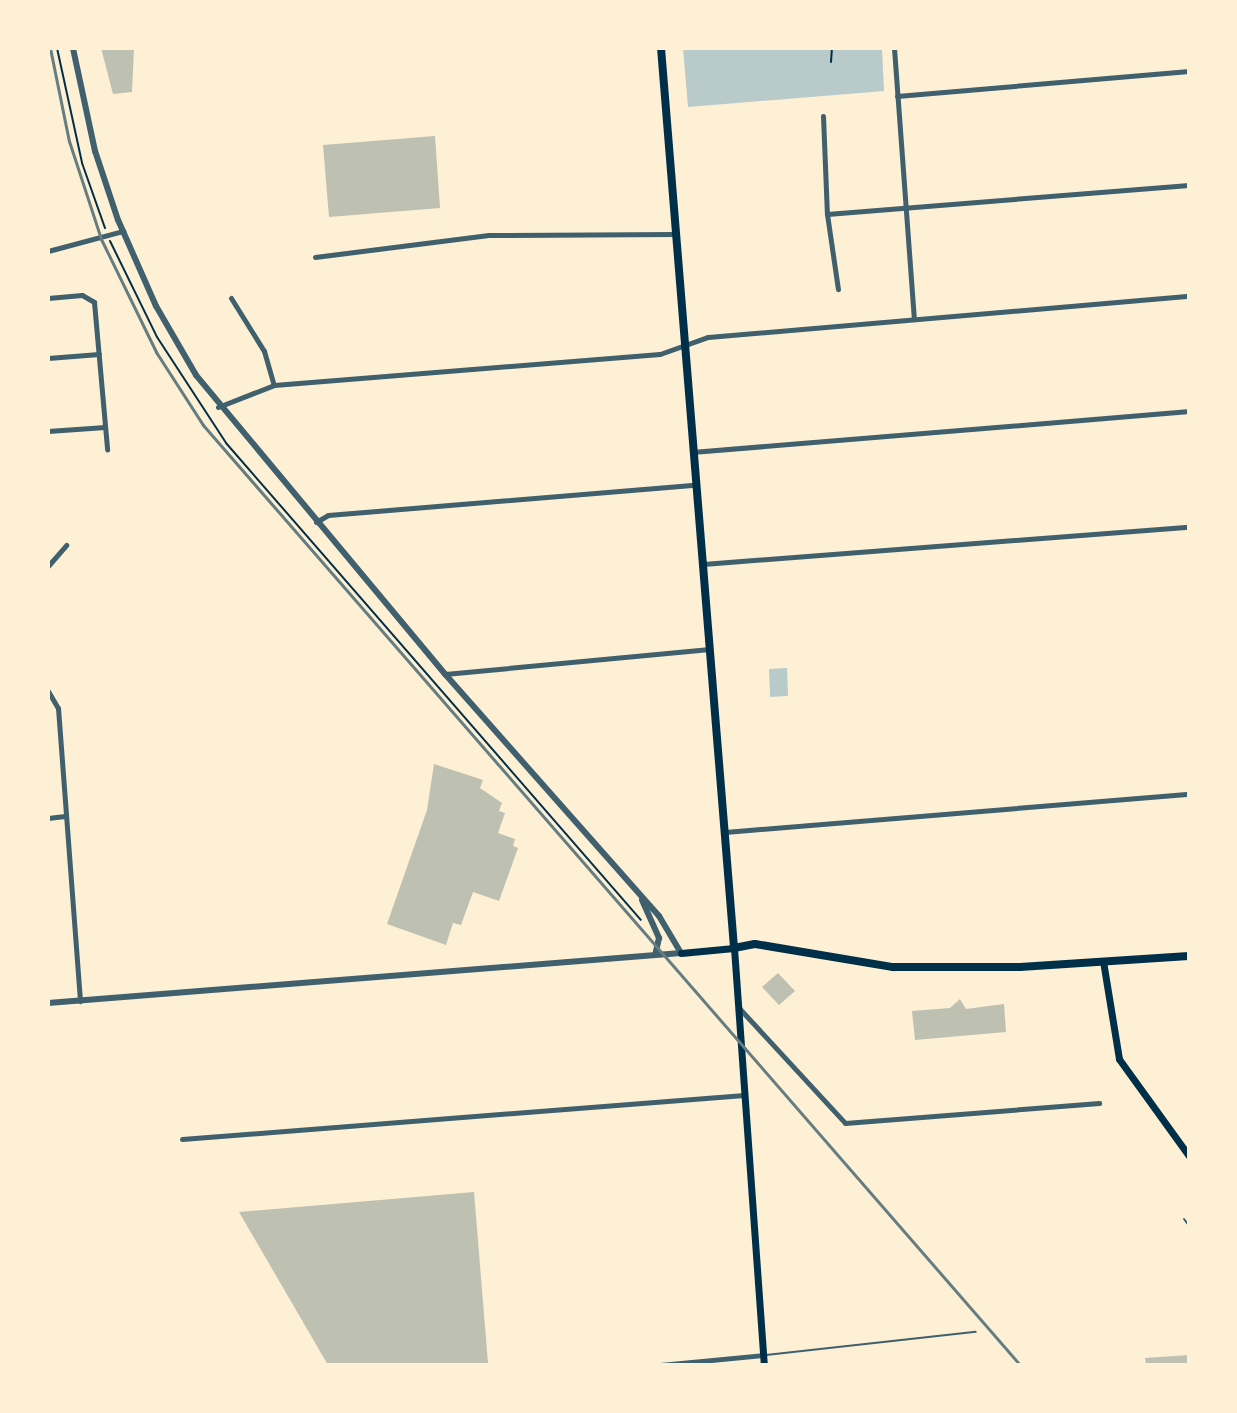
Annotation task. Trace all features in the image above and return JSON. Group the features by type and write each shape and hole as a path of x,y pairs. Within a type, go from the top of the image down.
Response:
{"main road":[{"path":"661,48 725,832 764,1365"},
{"path":"681,953 755,944 893,967 1189,956"},
{"path":"1103,961 1119,1059 1189,1156"}],"street":[{"path":"73,48 95,151 123,231 156,306 218,407 445,674 638,893 681,953"},
{"path":"894,48 914,319"},
{"path":"897,96 1189,71"},
{"path":"823,116 827,214 838,289"},
{"path":"827,214 1189,185"},
{"path":"48,251 123,231"},
{"path":"315,257 489,235 675,234"},
{"path":"218,407 274,385 660,354 708,337 1189,296"},
{"path":"48,298 92,298 107,449"},
{"path":"231,298 264,351 274,385"},
{"path":"48,358 99,354"},
{"path":"692,452 1189,411"},
{"path":"48,431 105,427"},
{"path":"316,522 342,514 695,485"},
{"path":"702,564 1189,527"},
{"path":"48,566 66,545"},
{"path":"445,674 710,649"},
{"path":"49,692 58,708 80,1001"},
{"path":"725,832 1189,794"},
{"path":"48,818 65,816"},
{"path":"638,893 659,938 655,955"},
{"path":"48,1003 681,953"},
{"path":"738,1007 845,1123 1099,1103"},
{"path":"182,1139 745,1095"},
{"path":"660,1365 763,1355"}],"lane":[{"path":"1189,1219 1184,1219 1189,1226"},
{"path":"763,1355 976,1332"}],"path":[{"path":"57,48 78,149 104,226"},
{"path":"831,62 832,48"},
{"path":"113,249 157,337 226,443 650,930"}],"shaded area":[{"path":"683,48 882,48 884,91 688,107"},
{"path":"787,668 788,696 770,697 769,669"}],"building":[{"path":"101,48 134,48 132,92 113,94"},
{"path":"435,136 440,208 329,217 323,145"},
{"path":"434,764 483,780 480,788 502,803 499,811 505,813 498,833 515,839 513,846 518,848 499,901 473,892 461,925 453,923 446,945 387,924 427,810"},
{"path":"778,973 795,991 779,1005 762,987"},
{"path":"960,999 966,1009 1004,1004 1006,1032 915,1040 912,1011 950,1008"},
{"path":"474,1192 488,1363 472,1365 328,1365 239,1212"},
{"path":"1189,1355 1189,1365 1146,1365 1145,1358"}],"railway":[{"path":"50,48 69,141 101,239 156,352 203,425 1020,1365"}]}
